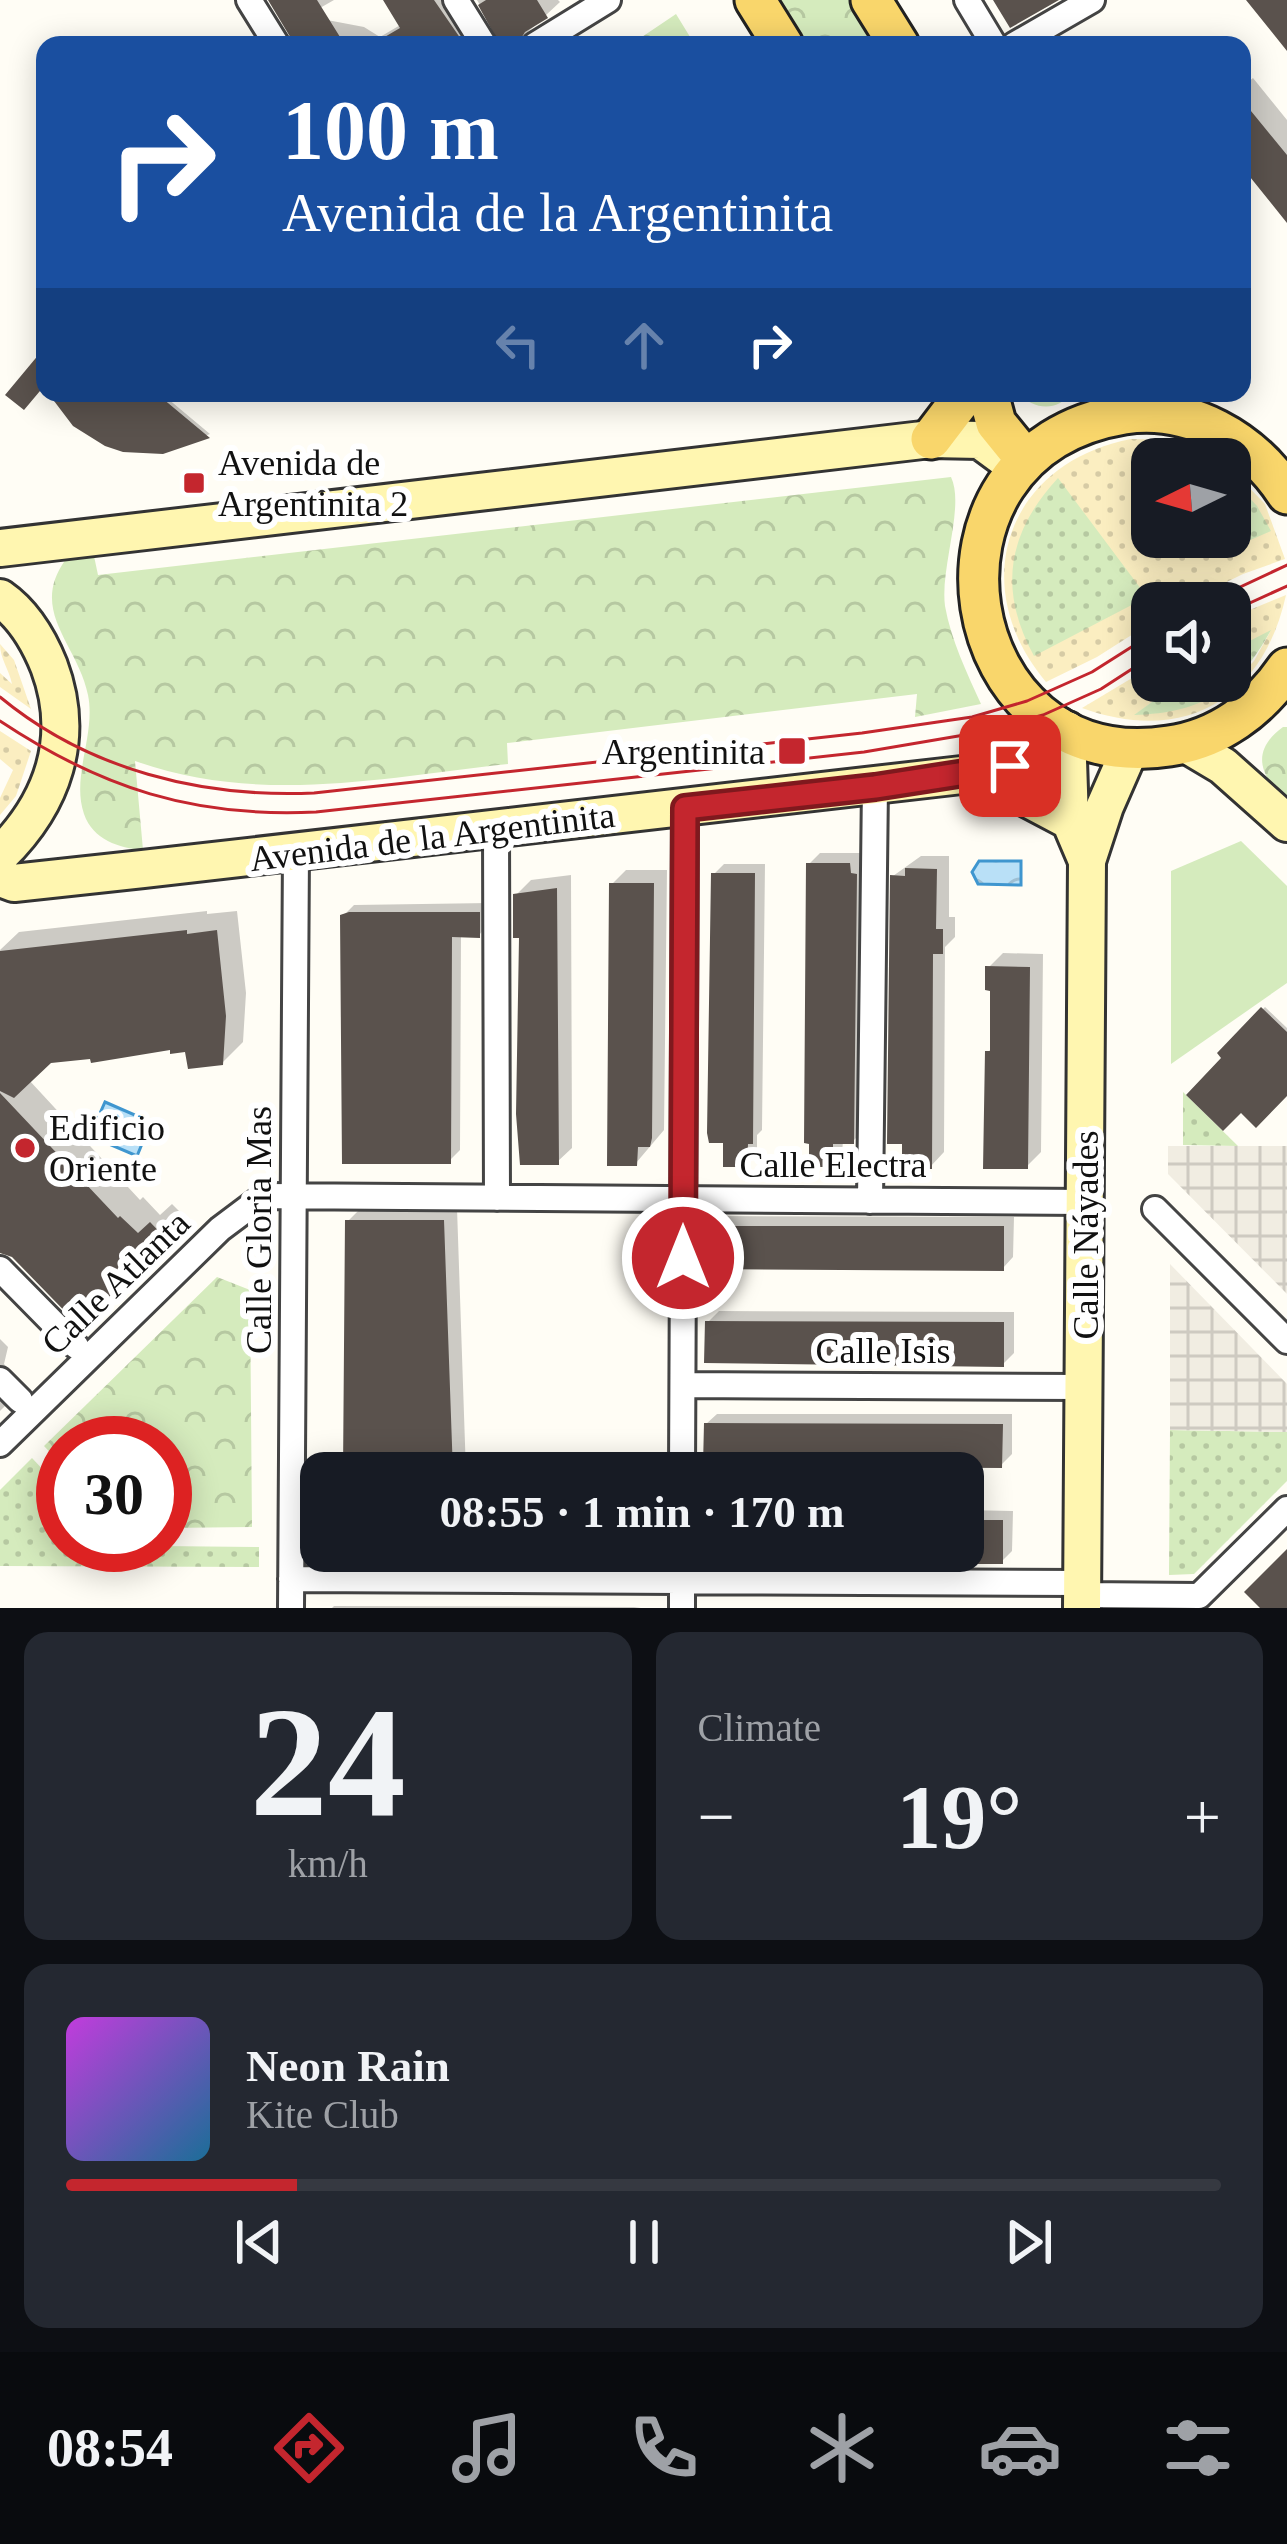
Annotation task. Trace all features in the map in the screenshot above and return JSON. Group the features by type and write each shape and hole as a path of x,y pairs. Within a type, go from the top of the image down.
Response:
{"main road":[{"path":"755,0 777,36"},
{"path":"871,0 893,36"},
{"path":"931,439 959,402"},
{"path":"991,402 997,423 1022,464"},
{"path":"1287,494 1257,457 1230,436 1130,402 1058,435 1022,464 997,497 983,531 976,569 978,606 988,643 1004,674 1027,701 1063,728 1099,743 1130,748 1186,744 1224,729 1252,708 1287,668"},
{"path":"0,548 931,439 980,440 1022,464"},
{"path":"0,598 40,644 58,690 62,739 46,798 24,832 0,854"},
{"name":"Avenida de la Argentinita","path":"0,878 14,883 979,773 1040,759 1063,728"},
{"name":"Calle Náyades","path":"1063,728 1070,821 1087,861"},
{"path":"1186,744 1223,766 1287,824"},
{"name":"Calle Náyades","path":"1082,1595 1087,861 1130,748"},
{"path":"979,773 1070,821"}],"street":[{"path":"249,0 271,36"},
{"path":"456,0 478,36"},
{"path":"550,36 608,0"},
{"path":"967,0 989,36"},
{"path":"1030,36 1092,0"},
{"path":"870,1201 875,787"},
{"path":"682,1452 685,808"},
{"path":"496,829 497,1198"},
{"name":"Calle Gloria Mas","path":"291,1608 296,852"},
{"name":"Calle Atlanta","path":"0,1444 220,1229 264,1196 294,1196"},
{"name":"Calle Electra","path":"294,1196 1084,1202"},
{"path":"1154,1209 1287,1341"},
{"path":"0,1268 76,1346"},
{"path":"0,1380 20,1400"},
{"name":"Calle Isis","path":"683,1384 1083,1387"},
{"path":"291,1580 682,1581 1199,1596 1287,1509"},
{"path":"682,1572 682,1608"}],"green space":[{"path":"773,0 854,0 876,36 795,36"},
{"path":"676,14 689,36 643,36"},
{"path":"951,477 955,504 945,606 955,644 981,704 915,717 917,694 507,743 508,764 367,781 228,782 135,761 143,850 108,841 84,814 80,785 89,725 88,695 59,627 52,595 66,559 94,556 98,575"},
{"path":"1058,478 1136,582 1131,582 1131,605 1034,656 1015,608 1012,585 1019,541"},
{"path":"1251,500 1257,506 1271,531 1251,540"},
{"path":"1271,630 1251,660 1251,640"},
{"path":"1152,702 1201,702 1180,709 1134,715"},
{"path":"1287,727 1287,802 1262,764 1266,746"},
{"path":"1241,841 1287,886 1287,983 1171,1064 1171,871"},
{"path":"1183,1092 1238,1146 1183,1145"},
{"path":"217,1277 250,1290 252,1527 192,1528 192,1416 75,1416"},
{"path":"1170,1430 1287,1432 1287,1481 1194,1574 1169,1575"},
{"path":"32,1458 36,1462 36,1566 0,1566 0,1490"},
{"path":"192,1546 259,1547 259,1567 192,1567"}],"sand":[{"path":"1131,439 1131,558 1251,558 1251,490 1265,504 1285,559 1227,582 1131,582 1131,635 1046,682 1021,645 1008,607 1004,569 1011,534 1028,501 1054,474 1088,452"},
{"path":"1286,595 1275,632 1251,672 1270,632 1251,641 1251,609"},
{"path":"0,644 14,660 31,709 0,687 0,673 12,684"},
{"path":"1131,679 1131,702 1152,702 1136,714 1176,702 1217,702 1185,716 1153,721 1082,708"},
{"path":"0,731 31,751 16,796 0,815 0,798 13,770 0,759"}],"shaded area":[{"path":"1168,1146 1287,1146 1287,1294 1168,1174"},
{"path":"1170,1264 1287,1384 1287,1432 1170,1430"}],"water":[{"path":"979,861 1021,861 1021,885 978,884 972,872"},
{"path":"105,1102 151,1122 137,1156 90,1136"}],"building":[{"path":"268,0 317,0 339,36 290,36"},
{"path":"383,0 434,0 459,36 386,36 400,28"},
{"path":"486,0 537,0 548,18 523,36 495,36 478,5"},
{"path":"993,0 1059,0 1010,28"},
{"path":"1246,0 1287,0 1287,51"},
{"path":"1251,111 1287,155 1287,223 1251,178"},
{"path":"36,358 36,396 24,410 5,395"},
{"path":"55,402 167,402 210,438 163,454 123,452 73,426"},
{"path":"806,863 850,863 851,873 857,874 854,1144 833,1144 833,1167 809,1167 809,1144 804,1143"},
{"path":"905,868 937,869 936,929 943,929 943,954 933,954 932,1169 902,1169 902,1144 887,1144 890,875 905,876"},
{"path":"711,873 755,873 753,1144 748,1144 747,1167 723,1167 723,1143 709,1143 707,1133"},
{"path":"609,883 654,883 652,1138 650,1147 638,1147 637,1166 607,1166"},
{"path":"557,888 559,1165 520,1165 516,1114 519,938 513,938 513,894"},
{"path":"480,912 480,938 452,937 451,1164 342,1164 340,915"},
{"path":"187,930 187,934 217,930 226,1016 223,1065 188,1069 185,1052 170,1054 170,1050 91,1063 90,1059 51,1063 14,1098 0,1091 0,951"},
{"path":"985,966 1030,967 1028,1169 983,1169 985,1051 990,1051"},
{"path":"1261,1007 1287,1032 1287,1096 1256,1128 1241,1113 1223,1131 1186,1095 1221,1058 1217,1053"},
{"path":"0,1093 118,1218 138,1233 150,1222 172,1245 84,1331 12,1257 0,1253"},
{"path":"345,1220 444,1220 452,1452 343,1452"},
{"path":"705,1226 1004,1226 1004,1271 705,1269"},
{"path":"705,1321 1004,1322 1004,1367 704,1363"},
{"path":"704,1423 1003,1424 1002,1468 984,1468 984,1452 703,1452"},
{"path":"984,1520 1003,1520 1003,1564 984,1564"},
{"path":"1287,1549 1287,1608 1260,1608 1244,1592"}],"tram line":[{"path":"1251,582 1287,565"},
{"path":"1251,602 1287,586"},
{"path":"0,697 70,744 148,774 230,790 314,793 972,717 1027,701 1092,672 1131,647"},
{"path":"0,721 75,764 150,794 229,810 316,812 864,752 976,733 1043,715 1131,670"}],"place":[{"name":"Avenida de Argentinita 2","path":"194,483"},
{"name":"Argentinita","path":"792,751"},
{"name":"Edificio Oriente","path":"25,1148"}],"route":[{"path":"683,1258 685,808 1010,766"}]}
